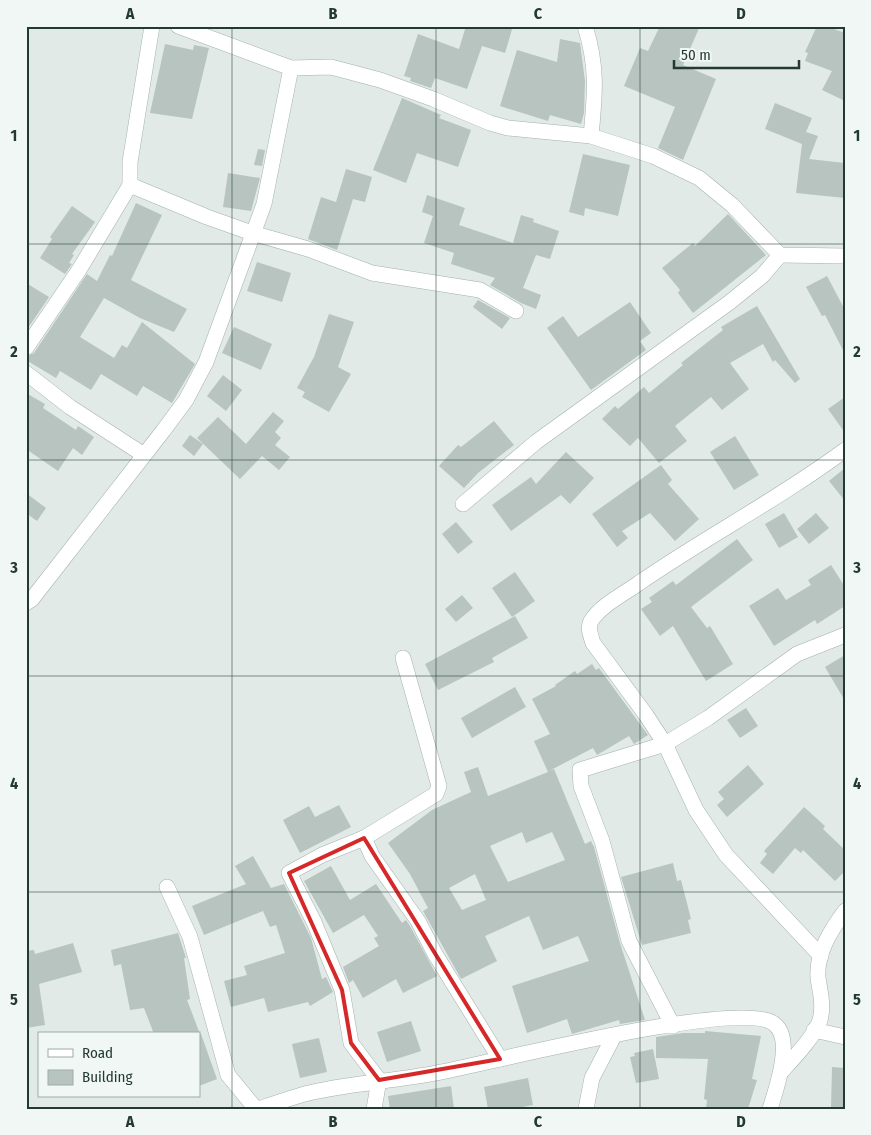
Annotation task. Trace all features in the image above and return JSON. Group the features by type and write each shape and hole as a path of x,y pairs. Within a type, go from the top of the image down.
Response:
{"street":[{"path":"26,348 79,270 130,185 130,162 152,26"},
{"path":"178,26 291,68 331,67 380,80 433,98 472,117 508,128 591,136 653,156 699,178 732,205 780,255 845,256"},
{"path":"585,26 596,83 591,136"},
{"path":"26,602 32,599 186,400 206,362 264,204 291,68"},
{"path":"130,185 206,217 308,249 372,273 480,290 516,311"},
{"path":"463,504 536,442 730,302 762,276 780,255"},
{"path":"26,373 70,407 144,455"},
{"path":"821,956 726,855 696,810 665,744 593,643 589,630 591,621 608,605 664,566 782,494 845,450"},
{"path":"672,1026 629,941 602,841 581,786 580,770 665,744 708,718 797,654 845,635"},
{"path":"374,1109 379,1080 351,1043 342,990 314,922 289,873 322,855 364,838 436,794 439,786 403,658"},
{"path":"364,838 372,856 418,921 450,979 500,1059"},
{"path":"167,887 190,937 228,1075 257,1109 312,1092 379,1080 435,1073 614,1036 708,1020 744,1017 761,1018 775,1024 783,1039 781,1072 770,1109"},
{"path":"781,1072 800,1052 820,1020 822,995 818,976 821,956 828,935 845,911"},
{"path":"814,1030 845,1038"},
{"path":"586,1109 592,1078 614,1036"}],"highlighted area":[{"path":"364,838 500,1059 379,1080 351,1043 342,990 289,873"}],"building":[{"path":"466,26 513,26 505,53 482,46 467,89 435,78 431,88 410,81 411,78 404,76 418,34 459,49"},
{"path":"660,26 700,26 683,65 716,79 683,160 658,148 675,107 624,86 640,48 648,51"},
{"path":"817,26 826,26 845,33 845,101 822,90 832,71 805,61 808,53 805,52"},
{"path":"560,39 580,43 585,81 584,113 581,124 550,115 548,121 500,106 517,50 557,62"},
{"path":"165,44 193,50 194,45 209,48 192,119 150,113"},
{"path":"402,98 441,115 439,118 471,130 458,167 417,153 406,183 373,170"},
{"path":"775,103 812,118 806,132 818,136 809,159 845,163 845,198 796,193 802,144 765,129"},
{"path":"258,149 265,150 262,166 254,165"},
{"path":"583,154 630,165 618,216 585,208 584,216 569,212"},
{"path":"346,169 372,177 365,202 353,199 337,250 308,239 321,197 336,202"},
{"path":"228,173 260,178 251,211 223,207"},
{"path":"427,195 465,208 459,225 513,243 521,215 534,219 533,222 559,231 550,259 536,255 523,288 541,295 536,309 521,303 490,285 495,278 451,264 454,253 424,243 433,216 422,212"},
{"path":"136,203 162,215 131,280 187,309 174,332 140,318 104,298 80,337 114,358 122,345 127,348 142,322 195,364 172,403 143,386 137,396 101,374 91,390 60,371 56,378 26,360 26,357 34,353 87,274 97,281 110,255 112,256"},
{"path":"72,206 95,222 72,254 74,255 69,263 72,264 65,274 40,258 52,239 50,237"},
{"path":"728,214 766,255 693,313 678,293 680,290 662,268 693,243 695,246"},
{"path":"257,262 291,273 282,302 247,291"},
{"path":"827,276 845,310 845,354 825,315 822,316 806,287"},
{"path":"26,283 49,297 26,331"},
{"path":"478,300 510,318 502,329 473,307"},
{"path":"630,302 651,333 640,341 646,350 591,390 547,328 563,316 578,337"},
{"path":"757,306 800,379 795,383 775,360 773,362 763,344 730,363 749,389 722,410 711,397 675,426 687,441 659,463 638,438 630,446 602,419 615,406 618,409 644,387 649,393 683,365 681,363 723,330 721,327"},
{"path":"329,314 354,322 338,367 351,374 329,412 302,397 305,392 297,388 314,357"},
{"path":"234,327 272,344 261,370 222,353"},
{"path":"223,375 242,390 226,411 207,396"},
{"path":"26,393 45,404 43,408 76,430 78,426 94,437 82,455 73,448 58,471 26,449"},
{"path":"845,397 845,433 828,409"},
{"path":"273,412 284,421 275,432 281,438 275,445 290,457 279,470 262,456 240,479 197,438 218,417 246,444"},
{"path":"494,421 514,445 478,473 464,488 439,466 458,445 461,447"},
{"path":"190,435 203,444 194,456 182,446"},
{"path":"735,436 759,475 734,490 710,452"},
{"path":"566,452 594,478 570,504 561,495 511,531 492,505 531,477 536,484"},
{"path":"661,465 672,480 668,484 699,519 675,541 650,513 622,531 628,538 617,547 592,514"},
{"path":"845,468 845,501 829,481"},
{"path":"26,493 46,508 37,521 26,513"},
{"path":"784,513 798,537 779,548 765,524"},
{"path":"816,513 829,528 809,544 797,529"},
{"path":"456,522 473,542 458,554 442,534"},
{"path":"737,539 753,560 691,607 707,628 710,626 733,664 706,681 673,626 660,636 641,609 652,602 649,598 673,581 676,585"},
{"path":"831,565 845,587 845,606 817,624 815,620 774,646 749,606 778,588 786,600 811,585 808,580"},
{"path":"515,572 535,601 512,617 492,588"},
{"path":"462,595 473,608 456,622 445,609"},
{"path":"515,616 528,638 492,658 494,662 438,690 425,664"},
{"path":"845,655 845,701 825,667"},
{"path":"592,664 596,670 599,668 648,735 634,744 629,736 597,755 593,748 549,771 554,769 585,844 591,841 594,847 620,943 645,1020 620,1024 619,1020 572,1034 567,1019 527,1033 512,986 589,961 578,936 543,950 529,916 485,936 497,961 461,979 423,911 428,908 410,874 388,843 432,810 471,792 464,772 478,767 488,796 548,772 534,741 550,734 532,699 556,686 575,671 577,674","holes":["522,832 526,843 552,832 565,860 508,882 490,846","475,874 486,900 462,910 449,888"]},
{"path":"515,687 526,707 472,738 461,718"},
{"path":"746,708 758,726 740,738 727,720"},
{"path":"748,765 764,784 727,817 717,805 724,799 718,792"},
{"path":"339,805 351,827 300,853 283,820 309,806 315,817"},
{"path":"804,807 825,826 823,829 845,850 845,871 835,881 803,850 801,853 795,848 773,874 760,863 767,854 764,851"},
{"path":"253,856 271,888 284,884 311,938 322,979 326,977 333,992 310,1006 308,1002 268,1012 264,998 231,1007 224,981 247,975 244,966 285,953 276,925 270,927 263,911 204,935 192,906 246,884 235,866"},
{"path":"673,863 677,881 681,880 691,919 688,920 691,933 642,945 621,877"},
{"path":"331,866 350,900 376,884 402,923 406,920 410,926 437,976 403,993 396,979 363,998 353,980 349,983 343,967 379,946 374,938 378,936 364,915 333,933 304,881"},
{"path":"178,933 186,958 184,958 190,999 187,1000 199,1032 153,1032 144,1008 130,1010 121,964 114,966 111,950"},
{"path":"73,943 82,972 39,984 45,1025 26,1028 26,951 34,950 35,954"},
{"path":"411,1021 421,1051 387,1062 377,1032"},
{"path":"705,1031 761,1036 752,1079 757,1080 748,1109 706,1109 707,1100 704,1099 708,1059 656,1058 656,1037 683,1033 705,1033"},
{"path":"200,1034 201,1034 217,1079 200,1086"},
{"path":"319,1038 327,1072 300,1078 292,1044"},
{"path":"653,1049 659,1079 636,1083 630,1057 635,1056 634,1053"},
{"path":"832,1067 845,1068 845,1109 831,1109"},
{"path":"528,1078 533,1105 512,1109 488,1109 484,1087"},
{"path":"451,1086 454,1109 390,1109 388,1096"}]}
